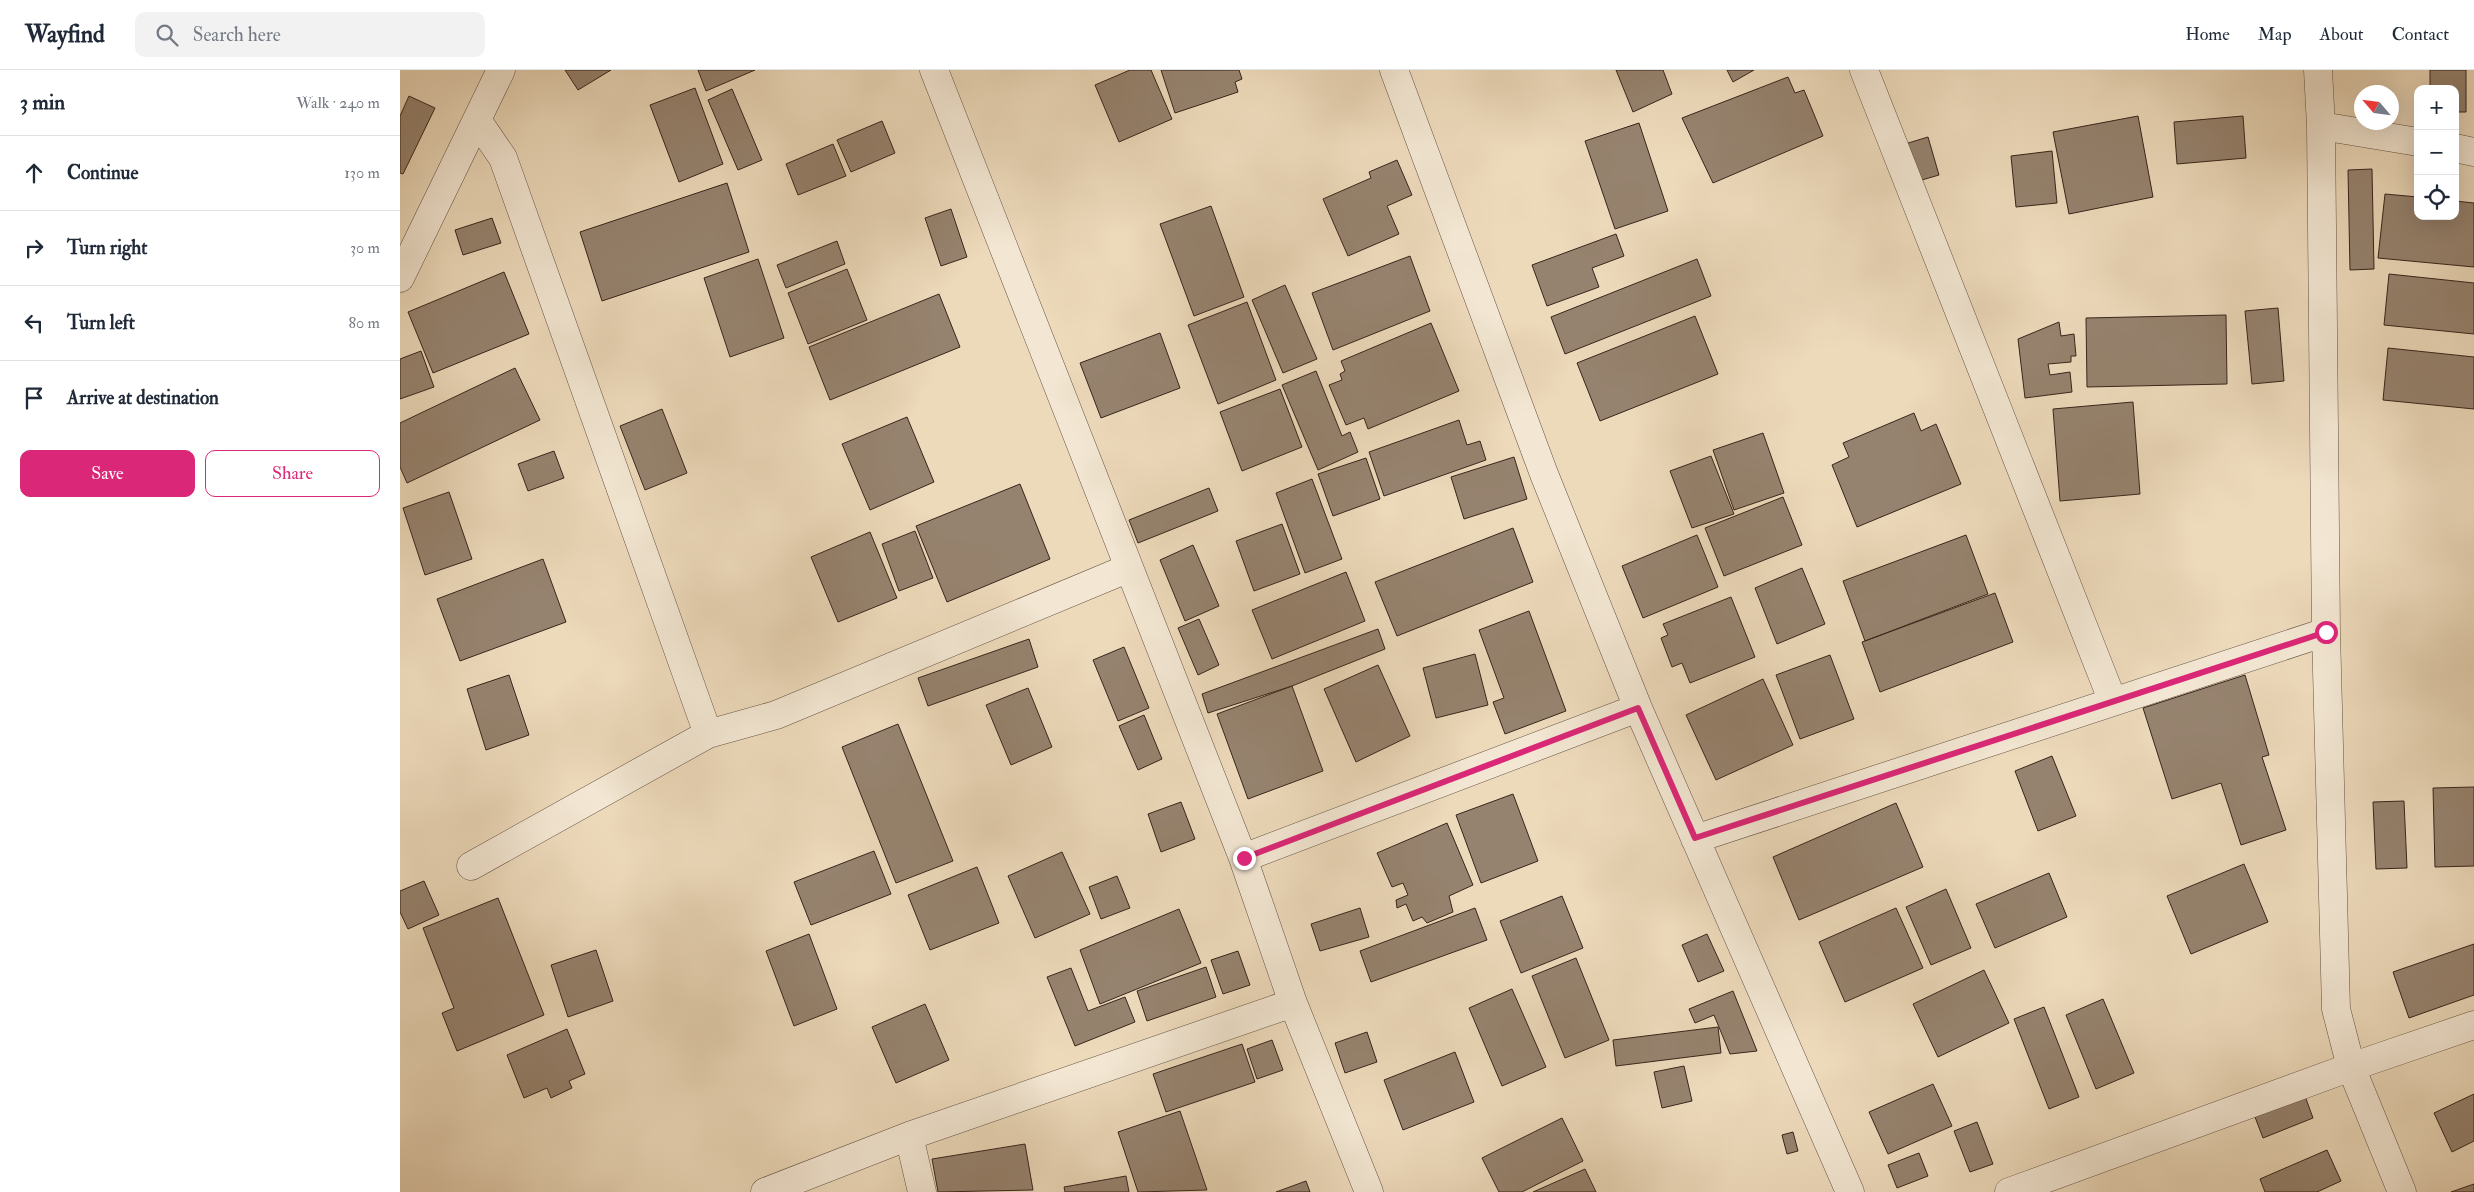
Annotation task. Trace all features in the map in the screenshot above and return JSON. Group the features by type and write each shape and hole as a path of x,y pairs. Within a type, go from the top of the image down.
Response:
{"street":[{"path":"400,278 501,70"},
{"path":"934,70 1244,858 1293,1003 1369,1192"},
{"path":"1394,70 1544,474 1638,708 1850,1192"},
{"path":"1864,70 2113,702"},
{"path":"2318,70 2321,126 2326,632 2336,1009 2351,1067 2402,1192"},
{"path":"477,120 502,158 708,734"},
{"path":"2321,126 2414,141"},
{"path":"2459,149 2474,152"},
{"path":"471,866 708,734 776,715 1129,568"},
{"path":"1695,838 2326,632"},
{"path":"1244,858 1638,708"},
{"path":"765,1192 909,1136 1293,1003"},
{"path":"2010,1192 2351,1067 2474,1025"},
{"path":"909,1136 922,1192"}],"building":[{"path":"565,70 611,70 578,90"},
{"path":"698,70 755,70 706,91"},
{"path":"1130,70 1151,70 1172,119 1119,142 1095,85"},
{"path":"1161,70 1239,70 1242,79 1235,82 1238,92 1175,113"},
{"path":"1616,70 1663,70 1672,94 1633,112"},
{"path":"1727,70 1754,70 1733,82"},
{"path":"2430,70 2466,70 2466,112 2459,112 2459,85 2430,85"},
{"path":"1788,77 1795,93 1804,90 1823,136 1713,183 1682,118"},
{"path":"695,88 723,164 679,182 650,105"},
{"path":"732,89 762,160 738,170 708,100"},
{"path":"409,96 435,108 403,174 400,173 400,116"},
{"path":"2138,116 2153,197 2069,214 2053,132"},
{"path":"2243,116 2246,158 2177,164 2174,122"},
{"path":"882,121 895,153 851,172 837,140"},
{"path":"1639,123 1668,211 1615,229 1585,141"},
{"path":"1928,137 1939,175 1915,182 1905,144"},
{"path":"833,144 846,176 798,195 786,164"},
{"path":"2052,151 2057,203 2016,207 2011,156"},
{"path":"1397,160 1412,195 1387,206 1399,234 1348,256 1323,199 1371,178 1369,172"},
{"path":"2372,169 2374,269 2350,270 2348,170"},
{"path":"727,183 749,252 602,301 580,232"},
{"path":"2385,194 2414,197 2414,220 2459,220 2459,201 2474,203 2474,267 2378,258"},
{"path":"1211,206 1244,297 1194,316 1160,224"},
{"path":"951,209 967,257 941,266 925,218"},
{"path":"492,218 501,243 463,255 455,230"},
{"path":"1616,234 1624,256 1592,268 1599,287 1547,306 1532,265"},
{"path":"837,241 845,264 786,288 777,265"},
{"path":"1410,256 1430,311 1333,350 1312,293"},
{"path":"758,259 784,338 730,357 704,278"},
{"path":"1697,259 1711,296 1565,354 1551,317"},
{"path":"847,269 867,320 808,344 788,293"},
{"path":"504,272 529,334 433,373 408,312"},
{"path":"2389,274 2474,283 2474,334 2384,325"},
{"path":"1285,285 1317,359 1283,373 1252,300"},
{"path":"939,294 960,347 830,400 809,347"},
{"path":"1247,302 1276,380 1218,404 1188,325"},
{"path":"2278,308 2284,381 2252,384 2245,311"},
{"path":"2226,315 2227,384 2087,387 2086,318"},
{"path":"1695,316 1718,374 1600,421 1577,363"},
{"path":"2059,322 2061,336 2074,334 2076,356 2071,356 2071,362 2048,364 2050,375 2070,372 2072,392 2025,398 2018,339"},
{"path":"1431,323 1459,391 1368,429 1364,418 1346,425 1329,385 1342,380 1340,374 1345,371 1341,361"},
{"path":"1160,333 1180,388 1101,418 1080,363"},
{"path":"2388,348 2474,357 2474,409 2383,400"},
{"path":"421,351 434,387 400,399 400,359"},
{"path":"515,368 540,420 407,483 400,467 400,423"},
{"path":"1316,371 1342,436 1350,432 1358,452 1318,470 1282,385"},
{"path":"1280,389 1302,447 1242,471 1220,412"},
{"path":"2133,402 2140,494 2060,501 2053,409"},
{"path":"662,409 687,473 645,490 620,426"},
{"path":"1914,413 1921,431 1936,424 1961,484 1857,527 1832,465 1849,457 1843,443"},
{"path":"907,417 934,482 870,510 842,444"},
{"path":"1459,420 1467,445 1480,441 1486,460 1384,496 1369,452"},
{"path":"1763,433 1784,493 1734,510 1713,450"},
{"path":"554,451 564,478 528,491 518,464"},
{"path":"1711,456 1734,514 1692,528 1670,471"},
{"path":"1514,457 1527,499 1464,519 1451,477"},
{"path":"1366,458 1380,499 1333,516 1318,474"},
{"path":"1312,479 1342,559 1305,573 1276,493"},
{"path":"1020,484 1050,559 947,602 916,526"},
{"path":"1209,488 1218,511 1138,543 1129,520"},
{"path":"449,492 472,559 425,575 403,508"},
{"path":"1783,497 1802,545 1724,576 1705,528"},
{"path":"1282,524 1300,574 1254,591 1236,541"},
{"path":"1513,528 1533,582 1397,636 1375,582"},
{"path":"915,531 933,578 899,591 882,544"},
{"path":"870,532 897,598 838,622 811,557"},
{"path":"1697,535 1718,587 1643,618 1622,566"},
{"path":"1966,535 1988,594 1865,641 1843,581"},
{"path":"1193,545 1219,606 1185,621 1160,560"},
{"path":"543,559 566,622 460,661 437,599"},
{"path":"1802,568 1825,624 1777,644 1755,588"},
{"path":"1346,572 1365,621 1272,659 1252,610"},
{"path":"1995,593 2013,642 1880,692 1862,642"},
{"path":"1731,597 1755,657 1690,683 1682,663 1672,667 1661,638 1668,635 1663,624"},
{"path":"1529,611 1566,711 1505,734 1493,702 1504,698 1479,630"},
{"path":"1199,619 1219,665 1198,675 1178,628"},
{"path":"1378,629 1385,649 1292,686 1208,713 1202,694"},
{"path":"1029,639 1038,667 928,706 918,678"},
{"path":"1124,647 1149,708 1118,721 1093,660"},
{"path":"1475,654 1488,705 1436,718 1423,668"},
{"path":"1830,655 1854,719 1800,739 1776,675"},
{"path":"1378,665 1410,736 1356,762 1324,689"},
{"path":"509,675 529,735 486,750 467,689"},
{"path":"2245,675 2269,755 2262,757 2286,830 2241,845 2221,783 2172,799 2143,708"},
{"path":"1763,679 1793,745 1716,780 1686,715"},
{"path":"1292,686 1323,771 1248,799 1217,714"},
{"path":"1028,688 1052,747 1011,765 986,705"},
{"path":"1144,715 1162,759 1138,770 1119,726"},
{"path":"898,724 953,861 896,883 842,747"},
{"path":"2052,756 2076,816 2038,831 2015,771"},
{"path":"2474,787 2474,866 2435,867 2433,788"},
{"path":"1513,794 1538,861 1481,883 1456,815"},
{"path":"2404,801 2407,868 2376,869 2373,802"},
{"path":"1181,802 1195,839 1161,852 1148,814"},
{"path":"1896,803 1923,867 1799,920 1773,857"},
{"path":"1447,823 1473,885 1449,896 1453,912 1427,923 1422,917 1413,921 1406,904 1397,908 1396,900 1408,895 1403,883 1392,887 1377,853"},
{"path":"874,851 891,894 811,925 794,882"},
{"path":"1062,852 1090,914 1035,938 1008,876"},
{"path":"2244,864 2268,922 2191,954 2167,896"},
{"path":"977,867 999,923 930,950 908,895"},
{"path":"2049,873 2067,917 1995,948 1976,904"},
{"path":"1117,876 1130,908 1101,919 1089,887"},
{"path":"424,881 439,915 408,929 400,912 400,891"},
{"path":"1946,889 1971,948 1931,965 1906,907"},
{"path":"1562,896 1583,948 1521,973 1500,921"},
{"path":"498,898 544,1015 457,1051 442,1013 454,1008 423,928"},
{"path":"1360,908 1369,937 1320,951 1311,924"},
{"path":"1475,908 1487,940 1371,982 1360,951"},
{"path":"1896,908 1923,968 1845,1002 1819,942"},
{"path":"1179,909 1201,963 1100,1004 1080,950"},
{"path":"809,934 837,1009 794,1026 766,951"},
{"path":"1707,934 1724,971 1698,982 1682,945"},
{"path":"2474,944 2474,995 2409,1018 2393,972"},
{"path":"596,950 613,1001 568,1017 551,965"},
{"path":"1238,951 1250,985 1223,994 1211,960"},
{"path":"1576,958 1609,1040 1565,1058 1532,976"},
{"path":"1206,967 1216,997 1147,1021 1137,991"},
{"path":"1071,968 1088,1011 1125,997 1135,1022 1075,1046 1047,977"},
{"path":"1984,970 2009,1023 1938,1057 1913,1004"},
{"path":"1512,989 1546,1067 1502,1086 1469,1008"},
{"path":"1733,991 1757,1051 1730,1054 1714,1015 1695,1023 1689,1009"},
{"path":"2103,999 2134,1073 2096,1089 2066,1015"},
{"path":"925,1004 949,1060 896,1083 872,1027"},
{"path":"2044,1007 2079,1097 2049,1109 2014,1019"},
{"path":"1718,1027 1721,1053 1616,1066 1613,1040"},
{"path":"567,1029 585,1074 569,1081 572,1088 551,1098 547,1088 524,1098 507,1055"},
{"path":"1367,1032 1377,1062 1345,1073 1335,1043"},
{"path":"1272,1040 1283,1070 1257,1079 1247,1049"},
{"path":"1242,1044 1255,1082 1166,1112 1153,1074"},
{"path":"1455,1052 1474,1102 1403,1130 1384,1080"},
{"path":"1684,1066 1692,1101 1662,1108 1654,1072"},
{"path":"1933,1084 1952,1126 1888,1154 1869,1112"},
{"path":"2474,1094 2474,1141 2452,1152 2434,1113"},
{"path":"2305,1096 2313,1118 2263,1138 2255,1117"},
{"path":"1180,1111 1207,1190 1138,1192 1118,1132"},
{"path":"1562,1118 1583,1161 1522,1192 1499,1192 1482,1158"},
{"path":"1977,1122 1993,1164 1970,1172 1954,1131"},
{"path":"1793,1132 1798,1151 1787,1154 1782,1135"},
{"path":"1025,1144 1033,1190 938,1192 932,1159"},
{"path":"2327,1150 2341,1181 2317,1192 2265,1192 2260,1179"},
{"path":"1919,1153 1928,1176 1897,1188 1888,1165"},
{"path":"1585,1169 1596,1192 1533,1192"},
{"path":"1126,1176 1129,1192 1065,1192 1064,1187"},
{"path":"1306,1181 1310,1192 1276,1192"},
{"path":"2474,1184 2474,1192 2451,1192"}],"route":[{"path":"1244,858 1638,708 1695,838 2326,632"}]}
